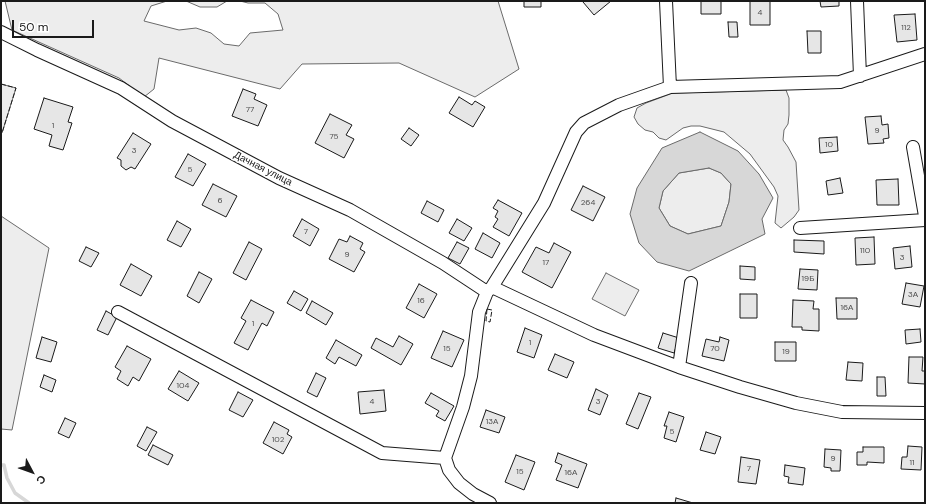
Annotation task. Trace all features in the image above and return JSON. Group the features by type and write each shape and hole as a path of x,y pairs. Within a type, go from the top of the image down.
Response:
{"street":[{"path":"666,1 670,87"},
{"path":"857,1 860,76"},
{"name":"Дачная улица","path":"1,32 36,50 121,88 172,121 278,178 350,210 490,289 594,335 679,367 796,403 842,412 925,413"},
{"path":"490,503 473,494 459,483 449,470 445,458 463,407 471,376 479,312 490,289 544,203 576,132 584,122 619,105 670,87 840,82 925,54"},
{"path":"913,147 925,216"},
{"path":"800,228 925,220"},
{"path":"679,367 692,283"},
{"path":"118,312 382,452 445,458"}],"shaded area":[{"path":"5,1 167,1 151,6 144,21 179,30 196,28 211,33 224,44 239,46 250,33 283,30 278,14 265,3 248,3 240,1 498,1 519,69 475,97 399,63 302,64 280,89 159,58 154,89 144,97 119,78 12,30"},
{"path":"186,1 227,1 217,7 200,7"},
{"path":"1,84 16,88 2,133 1,133"},
{"path":"786,90 789,98 789,115 788,124 784,130 783,140 796,162 799,210 794,217 781,228 775,223 778,196 774,187 750,154 724,132 700,126 691,126 683,128 666,140 659,138 653,132 645,130 638,124 634,117 637,108 673,93"},
{"path":"700,132 738,151 759,174 773,198 762,219 765,234 689,271 657,262 639,243 630,214 637,188 662,148","holes":["709,168 721,173 731,184 729,202 721,226 688,234 670,226 659,208 663,191 679,173"]},
{"path":"709,168 721,173 731,184 729,202 721,226 688,234 670,226 659,208 663,191 679,173"},
{"path":"1,216 49,248 12,430 1,429"},
{"path":"606,273 639,290 625,316 592,299"}],"building":[{"path":"524,1 541,1 541,7 524,7"},
{"path":"611,1 594,15 583,2"},
{"path":"701,1 721,1 721,14 701,14"},
{"path":"750,1 770,1 770,25 750,25"},
{"path":"820,1 839,1 839,6 821,7"},
{"path":"915,14 917,40 897,42 894,15"},
{"path":"728,22 737,22 738,37 729,37"},
{"path":"807,31 821,31 821,53 808,53"},
{"path":"243,89 256,94 254,99 267,105 258,126 232,116"},
{"path":"459,97 472,105 475,101 485,107 473,127 449,113"},
{"path":"44,98 73,107 68,122 72,123 63,150 49,146 52,135 34,129"},
{"path":"330,114 352,125 346,135 354,139 344,158 315,143"},
{"path":"881,116 882,125 888,124 889,138 883,139 884,143 868,144 865,117"},
{"path":"409,128 419,135 411,146 401,139"},
{"path":"133,133 151,144 135,169 131,167 126,170 121,166 121,160 117,158"},
{"path":"837,137 838,151 820,153 819,138"},
{"path":"188,154 206,164 193,186 175,177"},
{"path":"840,178 843,193 828,195 826,181"},
{"path":"898,179 899,205 877,205 876,180"},
{"path":"213,184 237,196 226,217 202,205"},
{"path":"583,186 605,197 593,221 571,210"},
{"path":"498,200 522,213 509,236 493,227 498,219 495,217 498,211 493,208"},
{"path":"427,201 444,210 438,222 421,213"},
{"path":"302,219 319,229 310,246 293,236"},
{"path":"457,219 472,228 464,241 449,233"},
{"path":"177,221 191,229 181,247 167,240"},
{"path":"483,233 500,243 492,258 475,249"},
{"path":"350,236 363,243 360,249 365,252 354,272 329,259 339,239 347,242"},
{"path":"874,237 875,264 856,265 855,238"},
{"path":"794,240 824,241 824,254 794,252"},
{"path":"249,242 262,249 246,280 233,273"},
{"path":"457,242 469,248 460,264 448,258"},
{"path":"554,243 571,252 552,288 522,272 536,247 549,253"},
{"path":"910,246 912,267 895,269 893,248"},
{"path":"86,247 99,253 91,267 79,261"},
{"path":"131,264 152,276 141,296 120,285"},
{"path":"740,266 755,267 755,280 740,279"},
{"path":"800,269 818,270 817,290 798,289"},
{"path":"199,272 212,279 199,303 187,296"},
{"path":"906,283 924,286 920,307 902,304"},
{"path":"419,284 437,294 424,318 406,308"},
{"path":"294,291 308,299 301,311 287,303"},
{"path":"740,294 757,294 757,318 740,318"},
{"path":"836,298 857,298 857,319 837,319"},
{"path":"251,300 274,312 267,326 262,323 248,350 234,343 246,321 241,318"},
{"path":"793,300 814,301 813,309 819,309 819,331 802,330 802,327 792,327"},
{"path":"312,301 333,313 326,325 306,313"},
{"path":"106,311 117,317 108,335 97,330"},
{"path":"525,328 542,335 534,358 517,352"},
{"path":"920,329 921,342 906,344 905,330"},
{"path":"443,331 464,340 452,367 431,358"},
{"path":"663,333 679,338 674,353 658,348"},
{"path":"399,336 413,344 401,365 371,348 376,338 393,347"},
{"path":"42,337 57,342 51,362 36,358"},
{"path":"720,337 729,340 724,361 702,356 706,339 719,342"},
{"path":"336,340 362,355 356,366 339,357 335,364 326,358"},
{"path":"775,342 796,342 796,361 775,361"},
{"path":"127,346 151,359 139,381 133,377 128,386 117,379 121,371 115,367"},
{"path":"555,354 574,362 567,378 548,370"},
{"path":"909,357 923,357 922,371 925,371 925,384 908,383"},
{"path":"848,362 863,363 862,381 846,380"},
{"path":"179,371 199,383 188,401 168,389"},
{"path":"316,373 326,378 317,397 307,392"},
{"path":"44,375 56,380 52,392 40,387"},
{"path":"877,377 885,377 886,396 877,396"},
{"path":"596,389 608,395 600,415 588,410"},
{"path":"384,390 386,411 360,414 358,392"},
{"path":"238,392 253,400 243,417 229,410"},
{"path":"431,393 454,406 445,421 436,416 439,411 425,403"},
{"path":"639,393 651,397 638,429 626,424"},
{"path":"486,410 505,417 499,433 480,427"},
{"path":"669,412 684,417 676,442 664,438 667,426 664,426"},
{"path":"65,418 76,423 69,438 58,433"},
{"path":"274,422 289,430 287,434 292,437 283,454 263,443"},
{"path":"147,427 157,432 146,451 137,446"},
{"path":"706,432 721,437 715,454 700,450"},
{"path":"153,445 173,455 168,465 148,455"},
{"path":"908,446 922,447 921,470 901,469 902,457 907,457"},
{"path":"863,447 884,447 884,463 867,462 867,465 857,465 857,452 863,452"},
{"path":"825,449 841,450 840,471 831,471 831,468 824,467"},
{"path":"558,453 587,464 578,488 556,480 562,465 555,462"},
{"path":"516,455 535,462 524,490 505,482"},
{"path":"741,457 760,460 756,484 738,482"},
{"path":"785,465 805,468 803,485 788,483 789,477 784,476"},
{"path":"676,498 693,503 675,503"}],"waterway":[{"path":"1,465 4,465 7,478 15,493 29,503"}],"fence":[{"path":"1,84 16,88 1,133"},
{"path":"487,309 492,310 490,322 486,321 487,309"}]}
